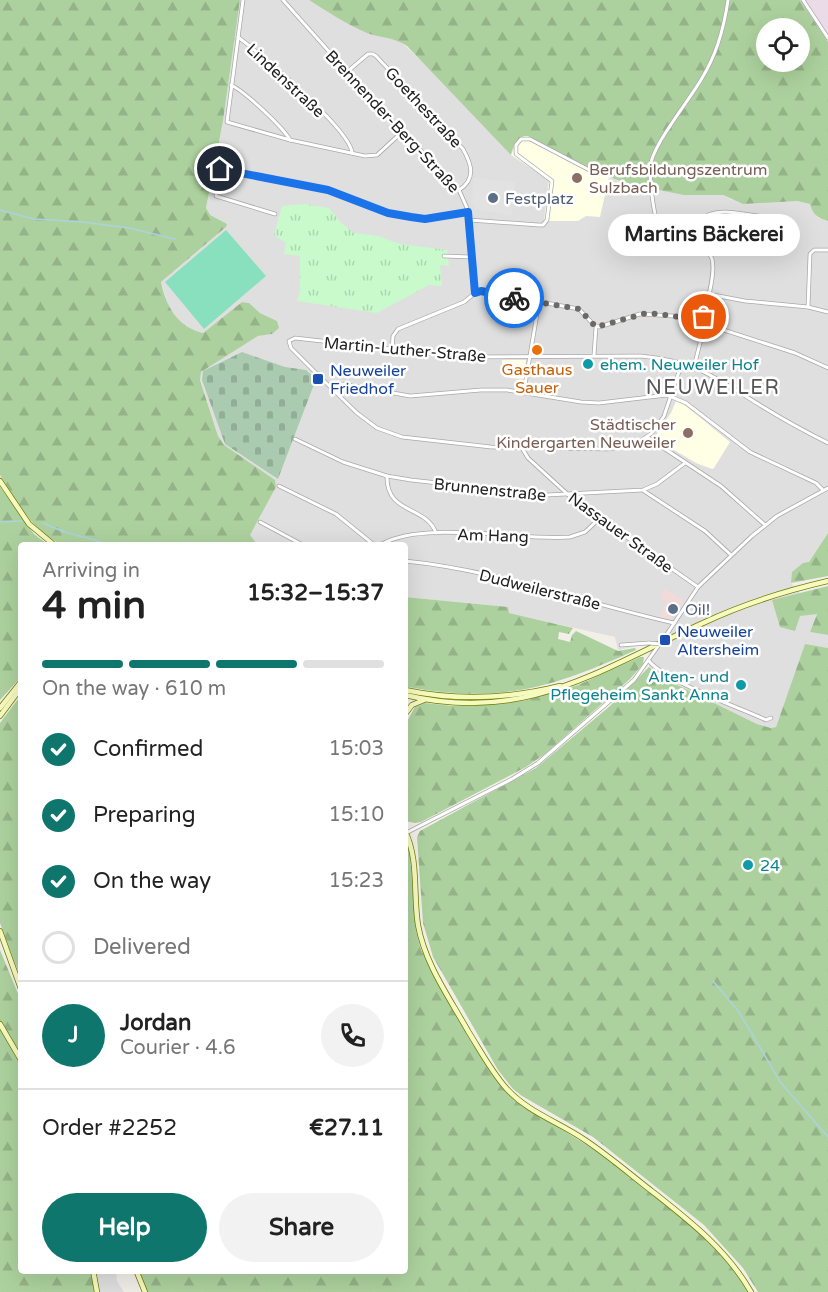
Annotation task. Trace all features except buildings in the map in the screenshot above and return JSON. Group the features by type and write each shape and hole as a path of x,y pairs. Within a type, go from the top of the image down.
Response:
{"main road":[{"path":"0,481 29,524 51,542"},
{"path":"408,693 424,700 456,704 504,702 551,692 583,680 732,610 775,595 828,581"},
{"path":"408,692 447,697 490,697 533,692 583,680"},
{"path":"0,708 18,686"},
{"path":"0,716 18,692"},
{"path":"408,710 412,705 424,700"},
{"path":"408,839 412,852 418,922 428,956 459,1015 500,1082 524,1104 584,1139 608,1156 700,1230 733,1263 751,1292"},
{"path":"0,931 18,980"},
{"path":"0,939 18,981"},
{"path":"0,1024 18,1055"},
{"path":"94,1274 97,1292"},
{"path":"137,1274 144,1292"}],"street":[{"path":"243,0 227,122 290,140 365,156 378,154 402,132"},
{"name":"Brennender-Berg-Straße","path":"283,0 402,132 459,190 468,212 475,293"},
{"path":"707,251 670,239 660,231 652,193 651,160 711,63 719,41 728,0"},
{"path":"803,0 828,38"},
{"name":"Lindenstraße","path":"238,37 306,95 348,142 352,153"},
{"name":"Goethestraße","path":"348,72 368,54 376,56 463,149 470,162 471,175 468,182 459,190"},
{"path":"231,85 275,122 290,140"},
{"path":"469,220 539,225 546,223 552,181 516,154 516,145 521,139 530,139 595,173"},
{"path":"275,214 216,196 220,169 328,190 388,213 411,217 425,219 468,212"},
{"path":"694,367 713,264 707,251 706,219 708,215 724,212 776,218"},
{"path":"808,307 810,254 814,250 828,250"},
{"path":"444,256 471,258"},
{"path":"392,349 393,336 398,329 464,302 481,291 579,309 596,327 594,356"},
{"path":"708,294 745,301 808,307 828,312"},
{"path":"524,391 539,302"},
{"path":"596,327 647,313 673,316 703,323 795,353 828,368"},
{"name":"Martin-Luther-Straße","path":"332,388 291,348 289,341 294,338 462,357 641,356 694,367 720,379 763,408 828,442"},
{"path":"408,831 512,779 538,763 634,680 650,660 698,587 765,525 826,489 741,446 686,403 672,396 658,394 599,403 575,401 524,391 481,390 410,396 342,384 332,388 367,422 395,436 475,446 617,448 636,444 647,437 659,424 672,396 682,363"},
{"path":"647,437 729,492 765,525"},
{"name":"Brunnenstraße","path":"295,439 343,462 387,476 496,491 547,495 643,490 657,483 685,462"},
{"name":"Nassauer Straße","path":"522,448 524,455 567,494 599,519 698,587"},
{"path":"387,476 388,490 396,502 430,523 436,533"},
{"path":"279,486 336,514 371,542"},
{"path":"643,490 653,499 705,531 732,555"},
{"name":"Am Hang","path":"387,542 436,533 570,537 585,532 599,519"},
{"path":"260,522 297,542"},
{"name":"Dudweilerstraße","path":"408,562 481,574 674,623"},
{"path":"621,645 660,644"},
{"path":"650,660 658,669 701,692 766,720 771,718"}],"shaded area":[{"path":"240,0 309,0 365,32 400,41 513,146 629,184 723,195 732,200 797,201 810,204 818,218 828,221 828,533 809,562 791,583 817,613 810,632 828,635 828,648 805,645 776,727 757,724 661,677 649,667 650,650 646,644 618,650 615,637 508,613 507,607 408,597 408,542 255,542 253,540 250,535 276,487 224,445 218,436 200,379 201,371 258,336 272,334 277,321 260,313 249,303 242,302 203,333 194,331 179,321 170,311 161,282 226,227 226,224 209,215 206,208 223,121"},
{"path":"800,0 828,0 828,42 801,2"},
{"name":"Berufsbildungszentrum Sulzbach","path":"528,136 595,172 609,177 600,217 586,216 578,221 544,221 549,180 511,155 518,139"},
{"name":"Festplatz","path":"474,178 515,182 512,216 475,209 472,200"},
{"path":"502,360 526,360 524,379 510,378 510,373 502,373"},
{"name":"Städtischer Kindergarten Neuweiler","path":"676,401 686,406 730,442 714,468 696,463 654,438 671,413"},
{"path":"665,589 684,601 671,619 659,617 667,602 660,597"},
{"path":"92,1274 116,1274 117,1281 124,1292 94,1292"}],"green space":[{"path":"0,0 240,0 223,121 206,208 210,215 227,224 161,282 174,314 186,326 194,330 203,333 242,302 249,303 260,313 277,321 279,328 272,334 258,336 201,372 200,380 218,436 224,445 275,480 276,487 250,535 255,542 58,542 42,533 34,524 0,475"},
{"path":"309,0 800,0 828,42 828,221 816,216 810,204 797,201 743,204 723,195 684,195 629,184 595,172 528,136 518,139 511,155 407,46 372,35 337,18"},
{"path":"305,204 329,208 340,222 354,233 378,236 400,244 447,250 449,266 440,265 442,286 429,285 377,313 297,301 300,292 300,256 284,254 286,243 274,235 282,206"},
{"path":"226,230 266,276 204,329 165,282"},
{"path":"242,352 285,367 306,370 316,379 278,479 225,444 202,380 203,371"},
{"path":"0,487 34,534 44,542 18,542 18,680 0,700"},
{"path":"828,533 828,576 791,583 792,572 803,563 809,562"},
{"path":"828,586 828,635 810,632 817,614 800,616 795,631 780,627 772,600"},
{"path":"408,597 508,607 509,613 573,628 569,634 559,632 558,639 570,642 576,631 618,651 635,648 636,650 578,674 525,689 471,694 408,687"},
{"path":"805,644 828,648 828,1292 758,1292 743,1268 704,1225 593,1137 522,1096 513,1089 498,1070 433,957 423,923 417,837 420,831 536,768 610,706 649,667 661,677 757,724 776,727"},
{"path":"644,657 643,664 630,679 545,754 526,767 421,822 408,822 408,720 415,707 425,703 453,706 523,701 578,685"},
{"path":"18,699 18,971 0,923 0,723"},
{"path":"408,847 416,931 421,950 450,1004 496,1080 519,1103 606,1157 705,1237 725,1257 749,1292 148,1292 140,1274 408,1274"},
{"path":"0,950 18,994 18,1274 92,1274 94,1292 0,1292"}],"waterway":[{"path":"0,210 34,219 129,228 175,239"},
{"path":"0,522 22,521"},
{"path":"44,523 99,542"},
{"path":"713,981 739,1012 781,1083 828,1137"}],"way so far":[{"path":"514,298 579,309 596,327 603,327 634,315 647,313 702,322 704,317"}],"place":[{"name":"Berufsbildungszentrum Sulzbach","path":"577,178"},
{"name":"Festplatz","path":"493,198"},
{"name":"Martins Bäckerei","path":"704,317"},
{"name":"Gasthaus Sauer","path":"537,350"},
{"name":"ehem. Neuweiler Hof","path":"588,364"},
{"name":"Neuweiler Friedhof","path":"318,379"},
{"name":"Städtischer Kindergarten Neuweiler","path":"688,433"},
{"name":"Oil!","path":"673,609"},
{"name":"Neuweiler Altersheim","path":"665,640"},
{"name":"Alten- und Pflegeheim Sankt Anna","path":"741,685"},
{"name":"24","path":"748,865"}],"district":[{"name":"NEUWEILER","path":"713,387"}],"route":[{"path":"220,169 328,190 388,213 411,217 425,219 468,212 475,293 481,291 514,298"}]}
